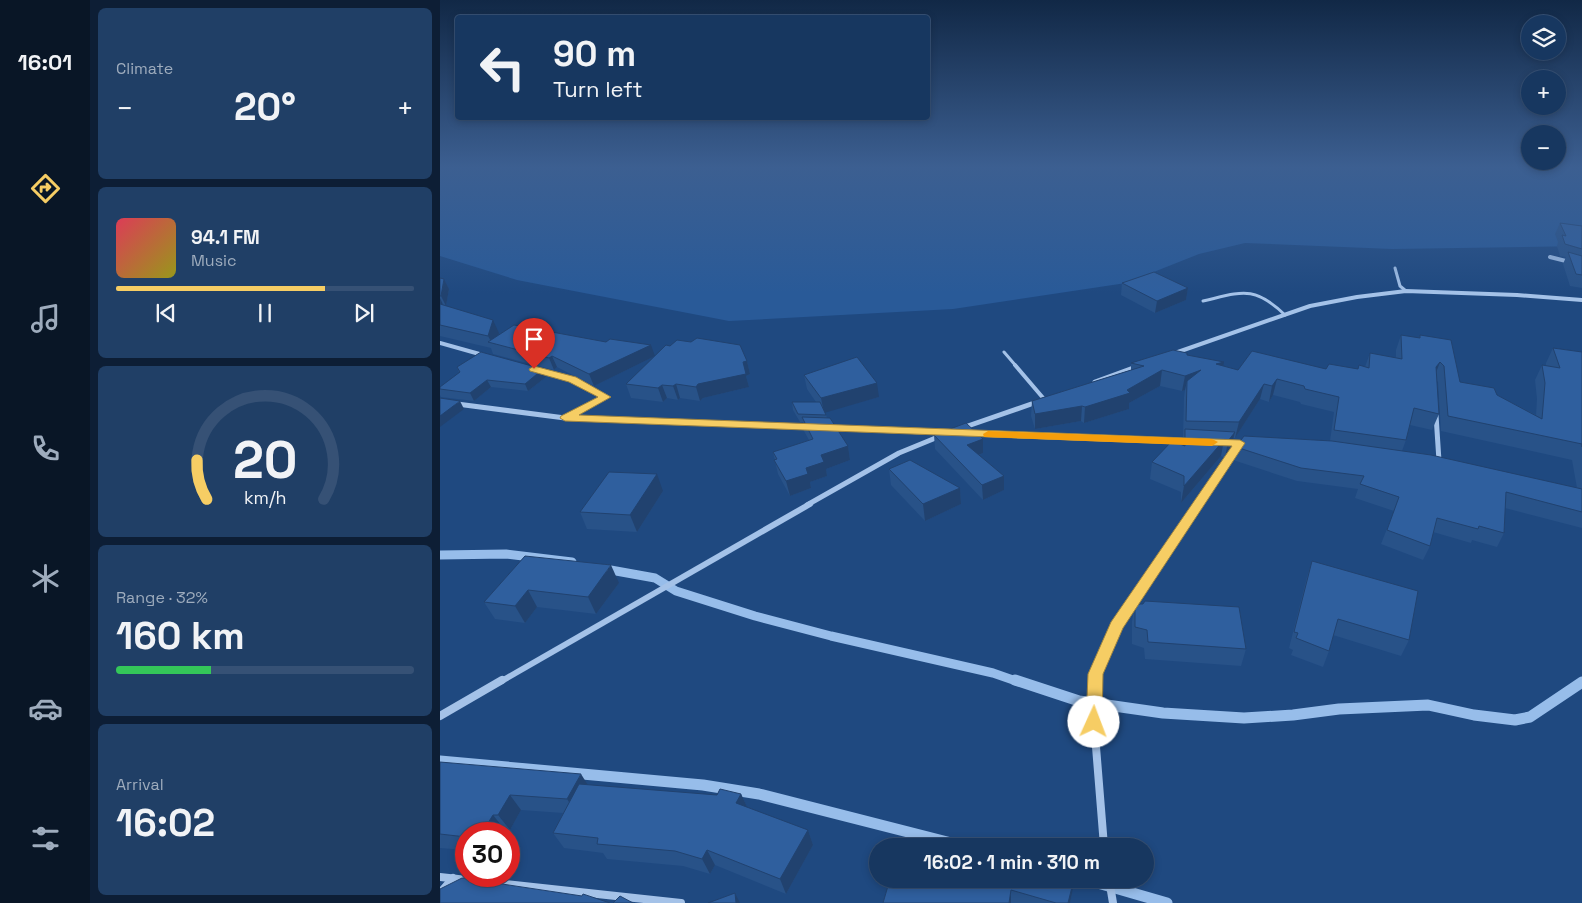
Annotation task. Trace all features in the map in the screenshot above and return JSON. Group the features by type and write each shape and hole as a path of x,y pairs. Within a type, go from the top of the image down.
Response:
{"street":[{"path":"1550,257 1582,265"},
{"path":"1173,354 1320,304 1406,291 1517,294 1582,300"},
{"path":"440,343 485,356"},
{"path":"1090,383 1146,364"},
{"path":"534,369 572,379 606,397 565,418"},
{"path":"1053,396 958,431 1201,442"},
{"path":"440,716 899,454 949,433 565,418 450,403"},
{"path":"1433,466 1439,468 1435,408"},
{"path":"1220,443 1249,444"},
{"path":"1103,838 1094,722 1096,674 1116,626 1240,443"},
{"path":"440,877 453,878"},
{"path":"440,893 453,878"},
{"path":"520,885 681,903"},
{"path":"1110,888 1113,903"}],"lane":[{"path":"1395,268 1400,286 1406,291"},
{"path":"1203,301 1247,292 1256,293 1272,301 1285,315"},
{"path":"1004,352 1044,400"}],"shaded area":[{"path":"440,209 1582,209 1582,246 1392,249 1245,243 1199,254 1126,283 953,309 729,321 517,280 440,256"}],"building":[{"path":"1560,223 1582,226 1582,249 1565,244 1562,235 1566,236"},
{"path":"1568,252 1582,256 1582,275 1576,274"},
{"path":"1154,272 1188,288 1157,301 1122,283"},
{"path":"440,278 444,279 441,296 440,296"},
{"path":"440,304 493,320 488,336 440,325"},
{"path":"514,325 606,342 610,339 651,345 589,374 552,356 549,358 488,342"},
{"path":"1401,335 1420,338 1420,335 1451,340 1460,382 1494,388 1497,395 1542,419 1545,383 1542,365 1560,368 1553,348 1582,352 1582,444 1448,416 1444,366 1440,362 1436,367 1439,414 1414,408 1406,440 1334,430 1339,397 1305,389 1304,386 1277,379 1272,386 1264,384 1239,422 1186,421 1187,381 1201,370 1185,376 1162,370 1127,390 1130,393 1085,407 1035,414 1032,401 1144,366 1131,363 1173,350 1187,353 1187,355 1224,362 1216,364 1238,370 1252,351 1326,369 1329,364 1358,369 1359,365 1369,368 1370,353 1402,359"},
{"path":"697,338 740,345 747,361 743,362 746,374 698,384 696,387 676,384 673,386 662,385 658,388 626,384 666,345 670,346 677,340 691,342"},
{"path":"481,352 543,369 525,384 487,380 470,393 440,389 440,387 460,372 457,367"},
{"path":"857,357 877,383 821,398 804,375"},
{"path":"440,398 460,401 440,416"},
{"path":"792,402 820,402 826,415 798,414"},
{"path":"802,417 830,418 848,446 821,455 824,462 806,468 808,474 786,481 774,460 777,459 773,452 813,439"},
{"path":"966,423 983,439 967,445 1004,476 982,485 934,435"},
{"path":"1185,429 1235,432 1228,441 1224,440 1184,486 1184,476 1152,462 1172,441 1185,446"},
{"path":"1244,436 1332,441 1431,455 1582,489 1582,512 1506,492 1504,533 1479,526 1478,529 1437,518 1430,546 1387,530 1399,497 1360,484 1364,476 1301,468 1236,447"},
{"path":"910,460 960,488 923,504 889,469"},
{"path":"609,472 657,474 630,515 580,512"},
{"path":"525,556 611,565 588,597 528,590 515,606 484,602"},
{"path":"1312,561 1418,591 1409,640 1338,619 1329,651 1296,638 1298,633 1294,632"},
{"path":"1145,601 1239,607 1246,649 1148,642 1147,630 1135,627 1135,604 1143,604"},
{"path":"440,762 581,774 567,799 510,795 498,815 493,815 489,822 455,822 455,836 440,834"},
{"path":"579,784 717,795 720,789 741,794 736,803 808,830 780,879 707,850 702,859 675,851 597,844 598,838 553,833"},
{"path":"455,882 455,887 520,887 582,896 583,894 610,903 440,903 440,889"},
{"path":"887,888 1072,888 1068,903 1056,903 1011,890 1009,903 883,903"},
{"path":"735,893 736,903 708,903"},
{"path":"620,896 633,903 613,903"}],"waterway":[{"path":"440,555 506,554 572,562"},
{"path":"605,569 655,578 676,591 755,616 831,636 993,673 1019,682"},
{"path":"1015,680 1079,701 1163,713 1244,718 1293,715 1339,709 1428,705 1474,715 1515,720 1530,717 1582,682"},
{"path":"440,761 703,785 759,794 932,838"},
{"path":"1115,888 1167,903"}],"slow traffic":[{"path":"988,434 1212,442"}],"route":[{"path":"534,369 572,379 606,397 565,418 1240,443 1116,626 1096,674 1094,722"}]}
